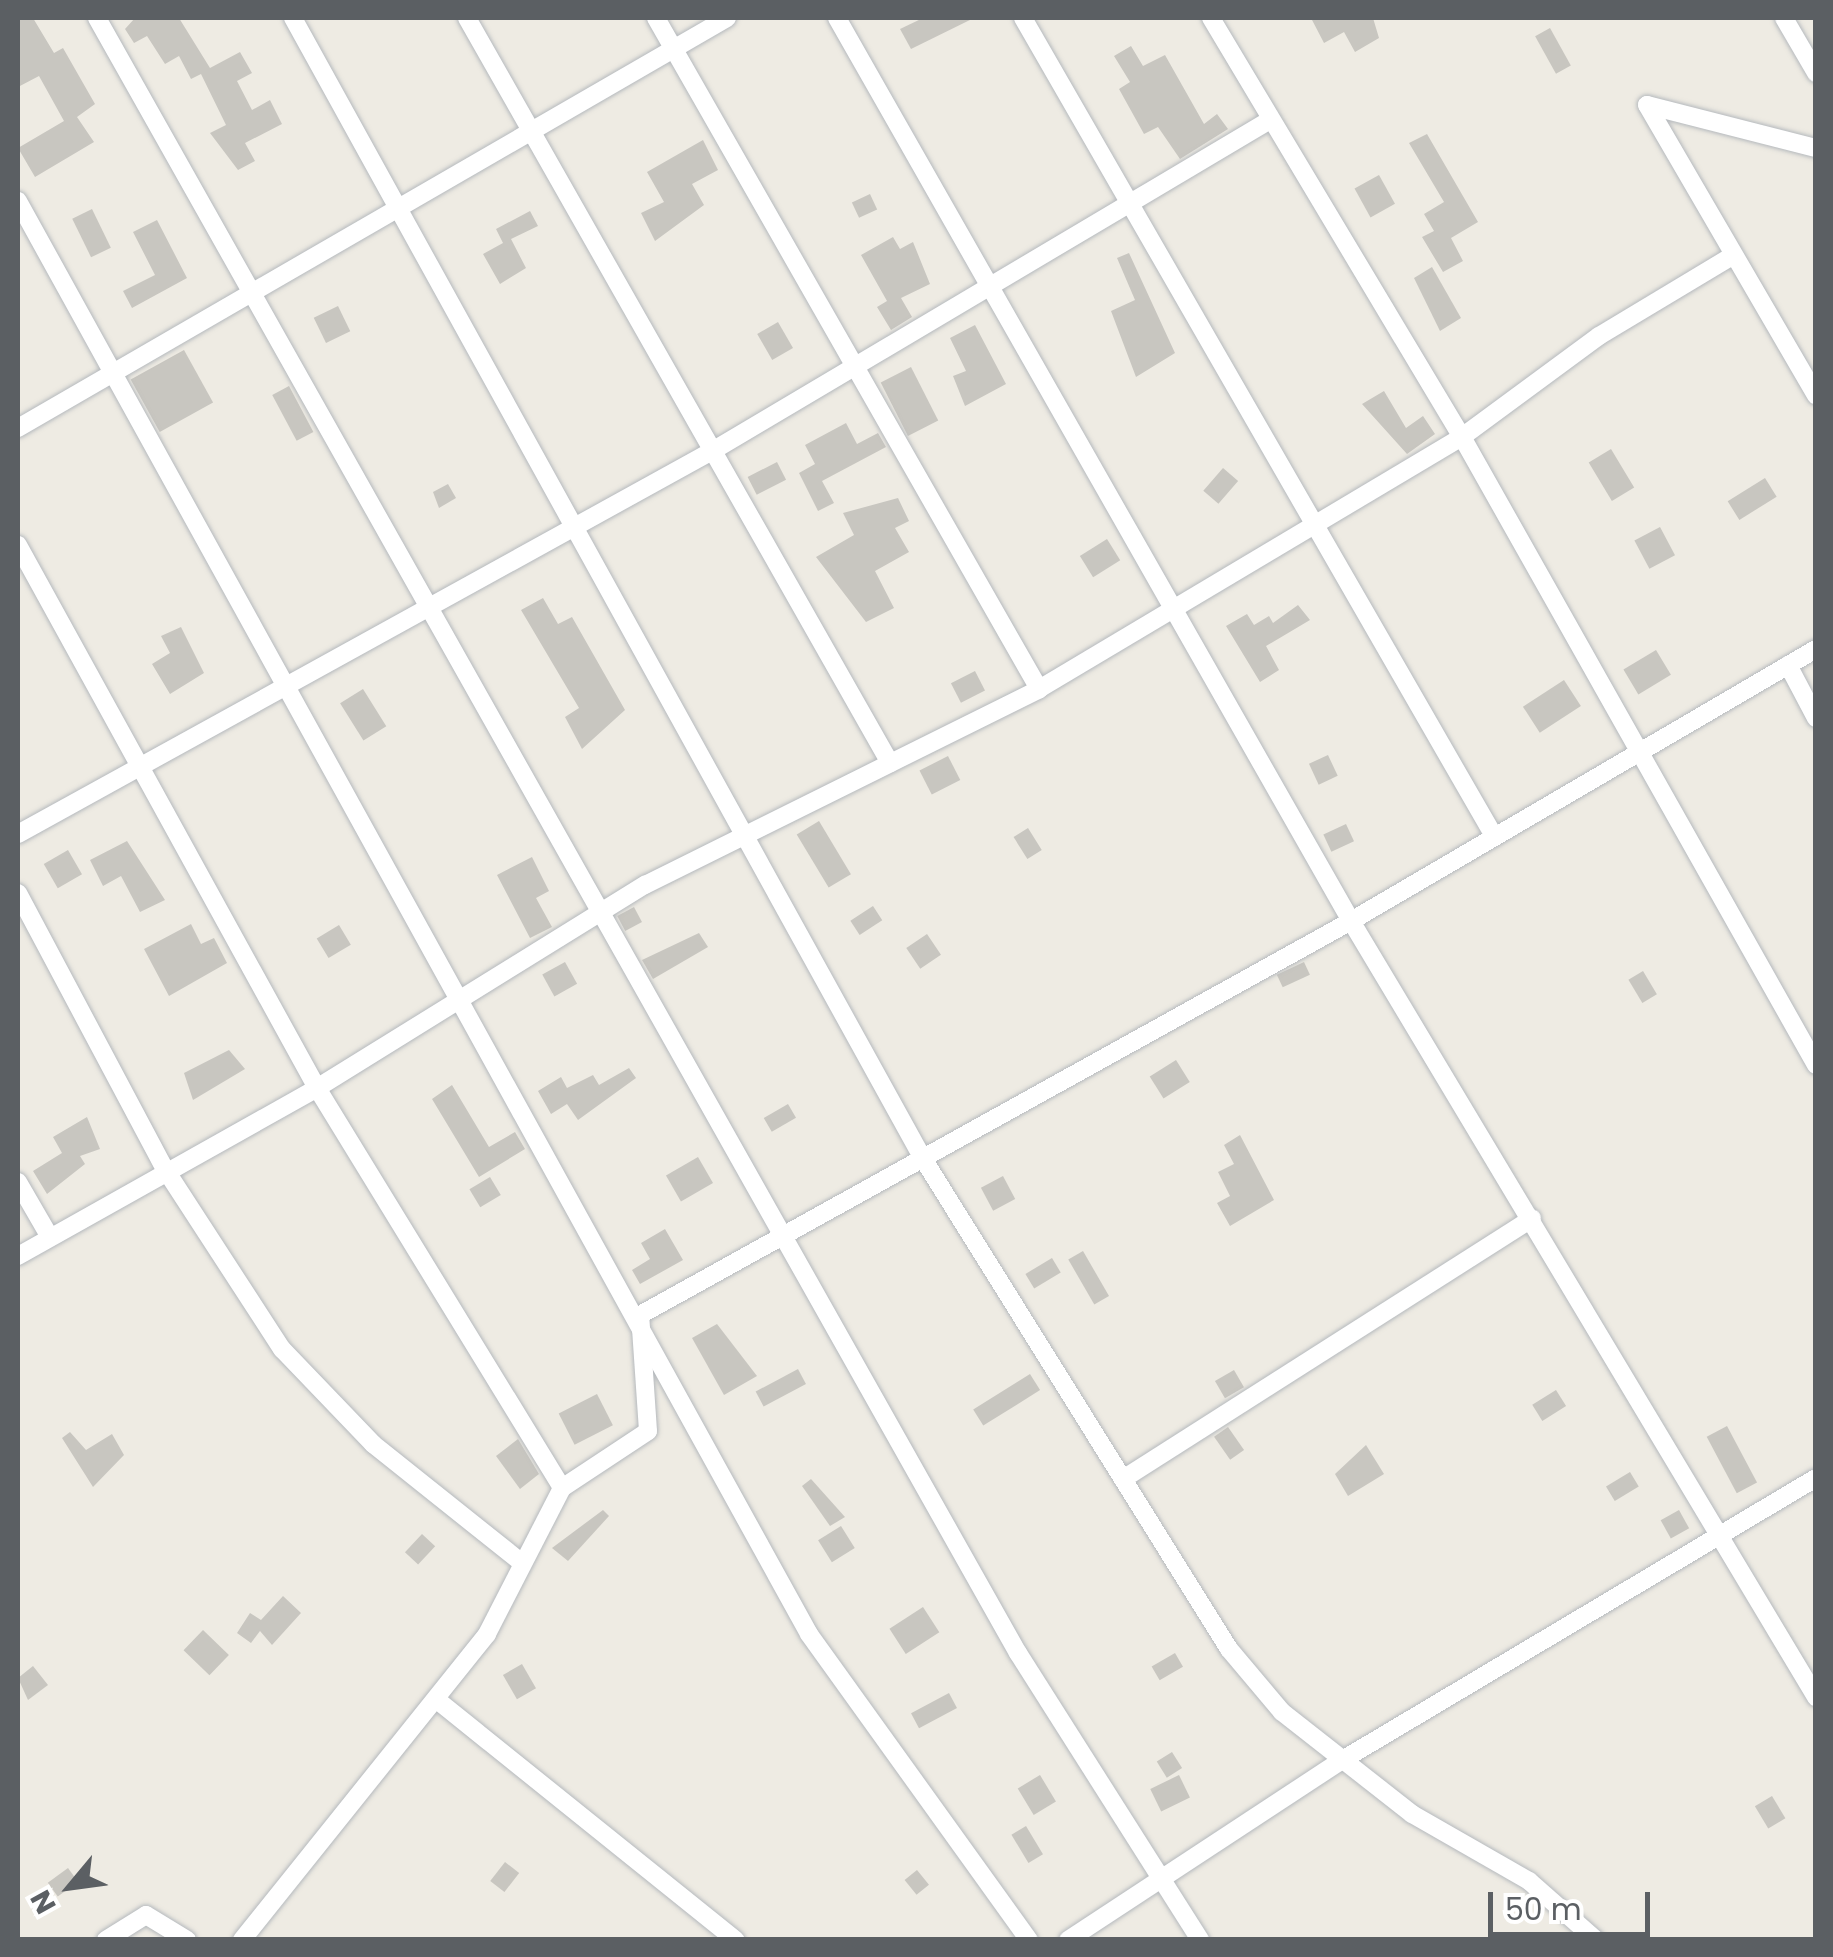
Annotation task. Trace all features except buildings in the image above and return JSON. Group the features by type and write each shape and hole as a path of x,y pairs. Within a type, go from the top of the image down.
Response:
{"street":[{"path":"97,18 600,910 786,1231 1018,1653 1156,1880 1200,1940"},
{"path":"293,18 922,1156 1229,1649 1282,1712 1412,1814 1529,1881 1596,1940"},
{"path":"467,18 890,763"},
{"path":"656,18 1039,689"},
{"path":"18,428 727,18"},
{"path":"836,18 992,284 1351,921 1816,1697"},
{"path":"1023,18 1316,520 1494,836"},
{"path":"1211,18 1462,436 1816,1065"},
{"path":"1784,18 1816,73"},
{"path":"1816,148 1647,105 1816,395"},
{"path":"18,834 137,762 288,684 714,450 852,360 1133,206 1270,120"},
{"path":"18,201 640,1314 809,1634 1030,1940"},
{"path":"18,1256 47,1232 317,1088 600,910 1039,689 1462,436 1600,336 1734,254"},
{"path":"18,545 317,1088 562,1488"},
{"path":"640,1314 1351,921 1816,649"},
{"path":"1788,665 1816,718"},
{"path":"18,893 165,1169 282,1348 373,1444 522,1562"},
{"path":"18,1182 47,1232"},
{"path":"1123,1479 1532,1218"},
{"path":"242,1940 486,1634 562,1488 648,1432 640,1314"},
{"path":"1068,1940 1344,1759 1716,1533 1816,1478"},
{"path":"437,1700 736,1940"},
{"path":"106,1940 146,1915 188,1940"}]}
